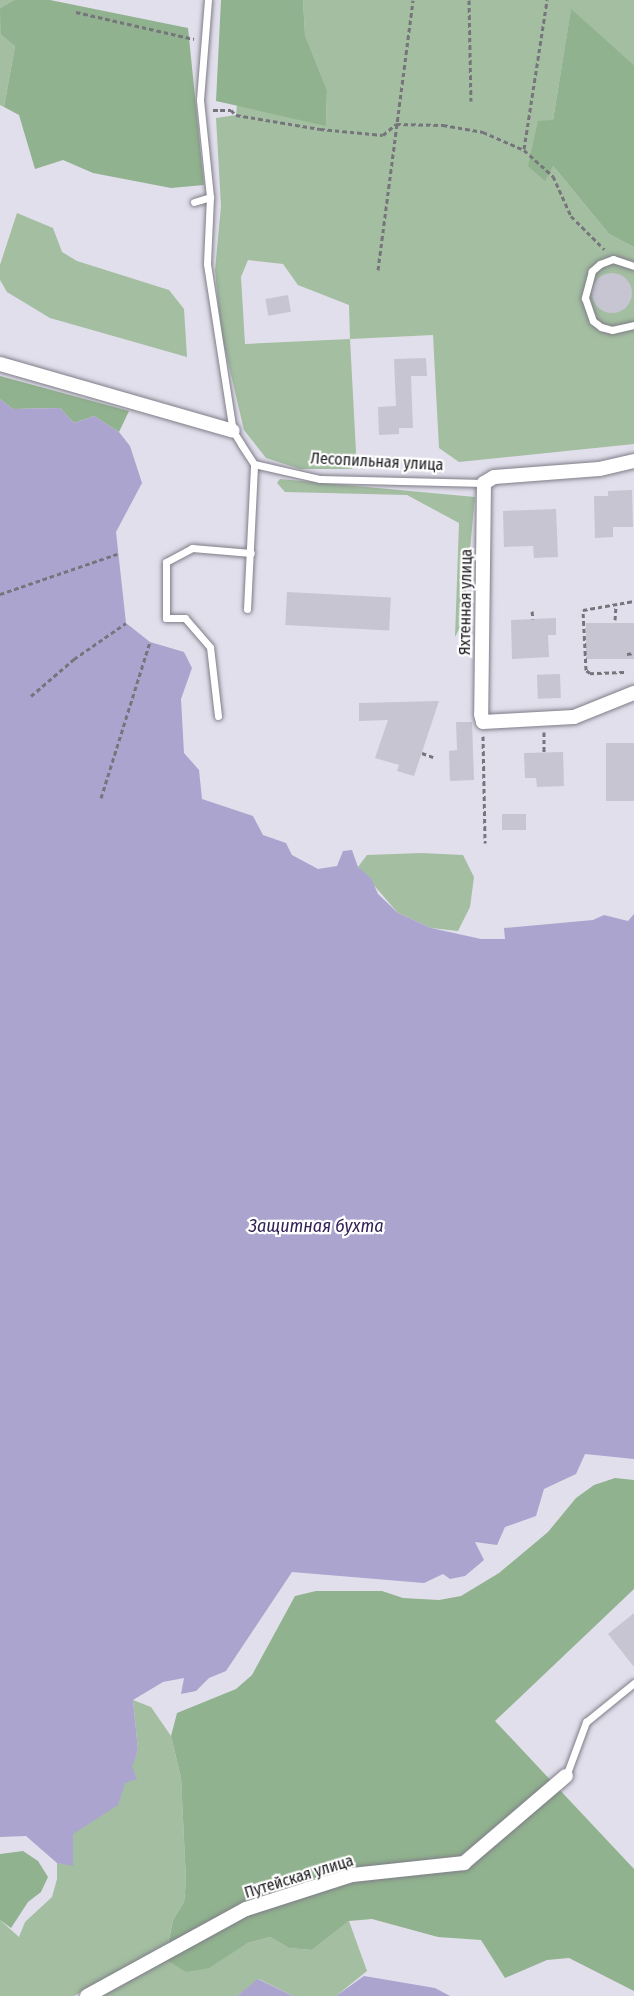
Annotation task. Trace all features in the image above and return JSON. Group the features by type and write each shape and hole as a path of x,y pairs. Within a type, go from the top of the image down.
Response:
{"street":[{"path":"0,364 233,430"},
{"name":"Лесопильная улица","path":"484,483 494,477 599,470 634,461"},
{"name":"Яхтенная улица","path":"483,722 484,483"},
{"path":"483,722 574,717 634,693"},
{"name":"Путейская улица","path":"87,1996 246,1909 352,1875 464,1863 566,1776"}],"lane":[{"path":"208,0 202,111 210,197 207,264 211,306 233,430 254,464 248,609"},
{"path":"195,202 210,197"},
{"path":"634,266 613,259 591,271 586,285 588,309 601,327 612,330 634,325"},
{"name":"Лесопильная улица","path":"254,464 320,479 484,483"},
{"path":"218,716 210,647 185,618 166,618 166,562 192,548 251,554"},
{"path":"566,1776 586,1722 634,1683"}],"path":[{"path":"378,270 413,0"},
{"path":"469,0 471,101"},
{"path":"524,150 548,0"},
{"path":"76,12 204,42"},
{"path":"202,111 231,110 236,115 320,129 383,135 396,124 444,125 483,132 524,150 553,176 571,216 613,259"},
{"path":"0,594 117,554"},
{"path":"624,672 590,674 585,666 583,610 634,601"},
{"path":"615,620 616,604"},
{"path":"532,611 533,619"},
{"path":"31,696 74,659 126,623"},
{"path":"101,798 150,642"},
{"path":"627,654 634,653"},
{"path":"483,722 485,843"},
{"path":"544,728 544,753"},
{"path":"422,753 433,757"}],"green space":[{"path":"0,0 14,0 0,8"},
{"path":"14,0 50,0 188,28 204,185 171,188 93,173 63,160 35,169 19,115 4,107 15,46 1,34 0,8"},
{"path":"221,0 303,0 305,35 327,90 326,126 216,101"},
{"path":"303,0 634,0 634,65 571,10 553,120 552,165 609,234 634,247 634,444 459,462 439,448 433,335 350,339 356,452 352,469 300,469 266,458 244,430 221,332 215,270 221,206 216,118 236,115 237,105 326,125 327,90 305,35","holes":["248,260 283,264 298,285 349,305 350,339 245,344 241,277"]},
{"path":"0,8 15,46 4,107 0,105"},
{"path":"571,9 634,65 634,247 609,234 553,166 545,181 528,166 538,121 553,120"},
{"path":"17,213 53,228 62,252 77,261 169,290 184,309 187,357 50,318 7,292 0,280 0,265"},
{"path":"0,376 129,411 119,432 94,416 74,423 60,408 13,409 0,399"},
{"path":"280,479 475,497 463,622 455,637 459,523 407,495 285,492 277,483"},
{"path":"421,853 463,855 474,877 470,907 458,931 431,928 398,913 358,867 367,855"},
{"path":"615,1478 634,1480 634,1589 495,1721 634,1869 634,1991 569,1958 547,1960 505,1978 481,1940 438,1937 372,1919 349,1921 312,1950 289,1948 270,1937 248,1943 209,1968 186,1972 165,1959 173,1920 184,1902 186,1881 181,1778 171,1736 177,1713 236,1689 252,1675 295,1596 316,1591 382,1591 403,1598 439,1600 461,1596 499,1573 548,1532 576,1498 594,1485"},
{"path":"133,1700 151,1707 171,1736 181,1778 186,1881 184,1902 173,1920 168,1943 74,1996 0,1996 0,1920 19,1937 25,1922 52,1897 57,1879 57,1863 73,1865 73,1834 125,1783 138,1750"},
{"path":"23,1851 38,1861 48,1877 41,1892 28,1902 11,1928 0,1920 0,1854"},
{"path":"349,1921 367,1971 336,1996 293,1996 259,1979 237,1996 100,1996 165,1959 208,1968 248,1943 270,1937 289,1948 312,1950"}],"water":[{"name":"Защитная бухта","path":"0,399 13,409 60,408 74,423 94,416 119,432 130,446 142,483 116,532 126,623 150,642 184,652 192,668 181,699 184,753 199,770 202,799 253,816 263,835 286,843 292,855 318,869 337,866 343,851 352,850 358,867 371,878 378,894 398,913 431,928 481,939 505,939 504,928 593,920 604,915 628,921 634,914 634,1459 585,1454 576,1474 544,1489 536,1516 505,1527 497,1545 475,1542 484,1560 465,1576 450,1579 443,1574 424,1583 292,1572 226,1671 209,1678 196,1691 181,1694 184,1678 163,1682 133,1700 138,1750 132,1767 137,1779 125,1783 118,1805 73,1834 73,1866 57,1863 26,1836 0,1837"},
{"path":"364,1976 435,1988 450,1996 336,1996"},
{"path":"258,1979 293,1996 237,1996"}],"building":[{"path":"612,273 626,279 632,293 626,307 612,313 598,307 592,293 598,279"},
{"path":"288,295 291,312 268,316 265,299"},
{"path":"426,358 427,376 411,376 413,428 399,428 399,434 379,435 378,407 396,406 394,359"},
{"path":"632,490 633,527 613,527 613,537 595,538 594,496 608,496 608,491"},
{"path":"556,509 558,557 534,558 533,546 504,547 503,511"},
{"path":"287,592 391,597 389,630 285,625"},
{"path":"556,618 556,635 548,635 549,657 512,659 511,620"},
{"path":"586,623 634,623 634,659 586,659"},
{"path":"560,674 561,698 538,699 537,675"},
{"path":"439,701 414,776 397,771 399,765 375,758 388,720 359,721 359,703"},
{"path":"456,722 472,722 474,780 450,781 449,751 457,750"},
{"path":"606,743 634,743 634,801 606,801"},
{"path":"563,752 564,786 537,787 536,778 525,778 524,753"},
{"path":"502,814 526,814 526,830 502,830"},
{"path":"634,1613 634,1667 608,1634"}]}
